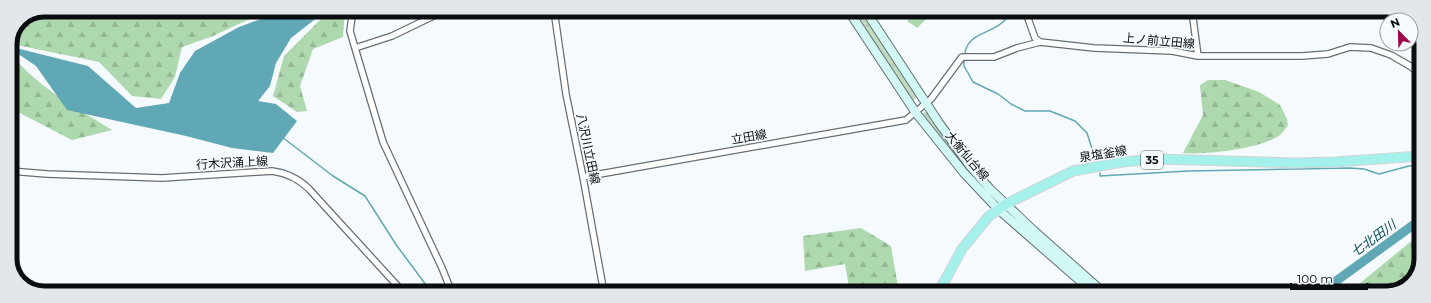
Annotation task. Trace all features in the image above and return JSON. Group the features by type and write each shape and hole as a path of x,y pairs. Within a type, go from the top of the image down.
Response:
{"main road":[{"name":"大衡仙台線","path":"853,17 916,113 964,173 1096,286"},
{"name":"大衡仙台線","path":"870,17 926,104 970,166 1002,206 1087,286"},
{"name":"泉塩釜線","path":"942,286 962,249 1002,206 1073,171 1122,162 1157,160 1334,162 1414,156"}],"street":[{"path":"352,17 350,31 383,142 449,286"},
{"path":"355,48 392,36 431,17"},
{"name":"八沢川立田線","path":"555,17 566,94 603,286"},
{"path":"1028,17 1035,38 1040,42"},
{"path":"1193,17 1198,56"},
{"name":"上ノ前立田線","path":"916,113 926,104 962,57 994,57 1017,48 1040,42 1094,48 1172,51 1198,56 1302,56 1328,54 1350,47 1364,48 1391,55 1414,69"},
{"name":"立田線","path":"583,177 888,124 906,120 916,113"},
{"name":"行木沢涌上線","path":"17,172 162,178 272,171 284,173 301,182 309,189 398,286"}],"green space":[{"path":"44,17 254,17 213,36 182,47 175,77 161,99 132,96 99,62 17,45 19,34 22,29 34,19"},
{"path":"323,17 344,17 343,37 313,49 300,86 307,111 297,112 273,96 284,56"},
{"path":"858,17 866,17 918,97 912,101"},
{"path":"912,17 930,17 917,28 907,21"},
{"path":"17,61 45,87 70,105 112,130 72,140 17,112"},
{"path":"1208,80 1225,80 1259,92 1280,105 1287,119 1288,125 1280,135 1260,144 1219,152 1183,153 1203,115 1200,85"},
{"path":"926,111 973,177 992,197 972,178 922,114"},
{"path":"861,228 891,246 898,286 849,286 845,264 805,271 803,236"},
{"path":"1414,239 1414,259 1412,269 1407,277 1396,285 1357,286"}],"water":[{"path":"266,17 318,17 291,38 276,63 270,86 258,101 276,104 297,121 273,153 232,148 186,136 67,110 36,66 17,53 17,48 88,66 136,108 169,103 180,73 195,51 239,27"}],"waterway":[{"path":"965,53 967,46 971,41 1000,25 1005,20 1005,17"},
{"path":"964,59 964,66 973,82 998,94 1011,104 1025,111 1050,111 1075,121 1087,133 1096,161"},
{"path":"282,137 333,176 365,196 397,246 427,286"},
{"path":"1100,173 1100,176 1188,171 1350,168 1364,169 1379,174 1414,166"},
{"name":"七北田川","path":"1330,286 1414,224"}]}
